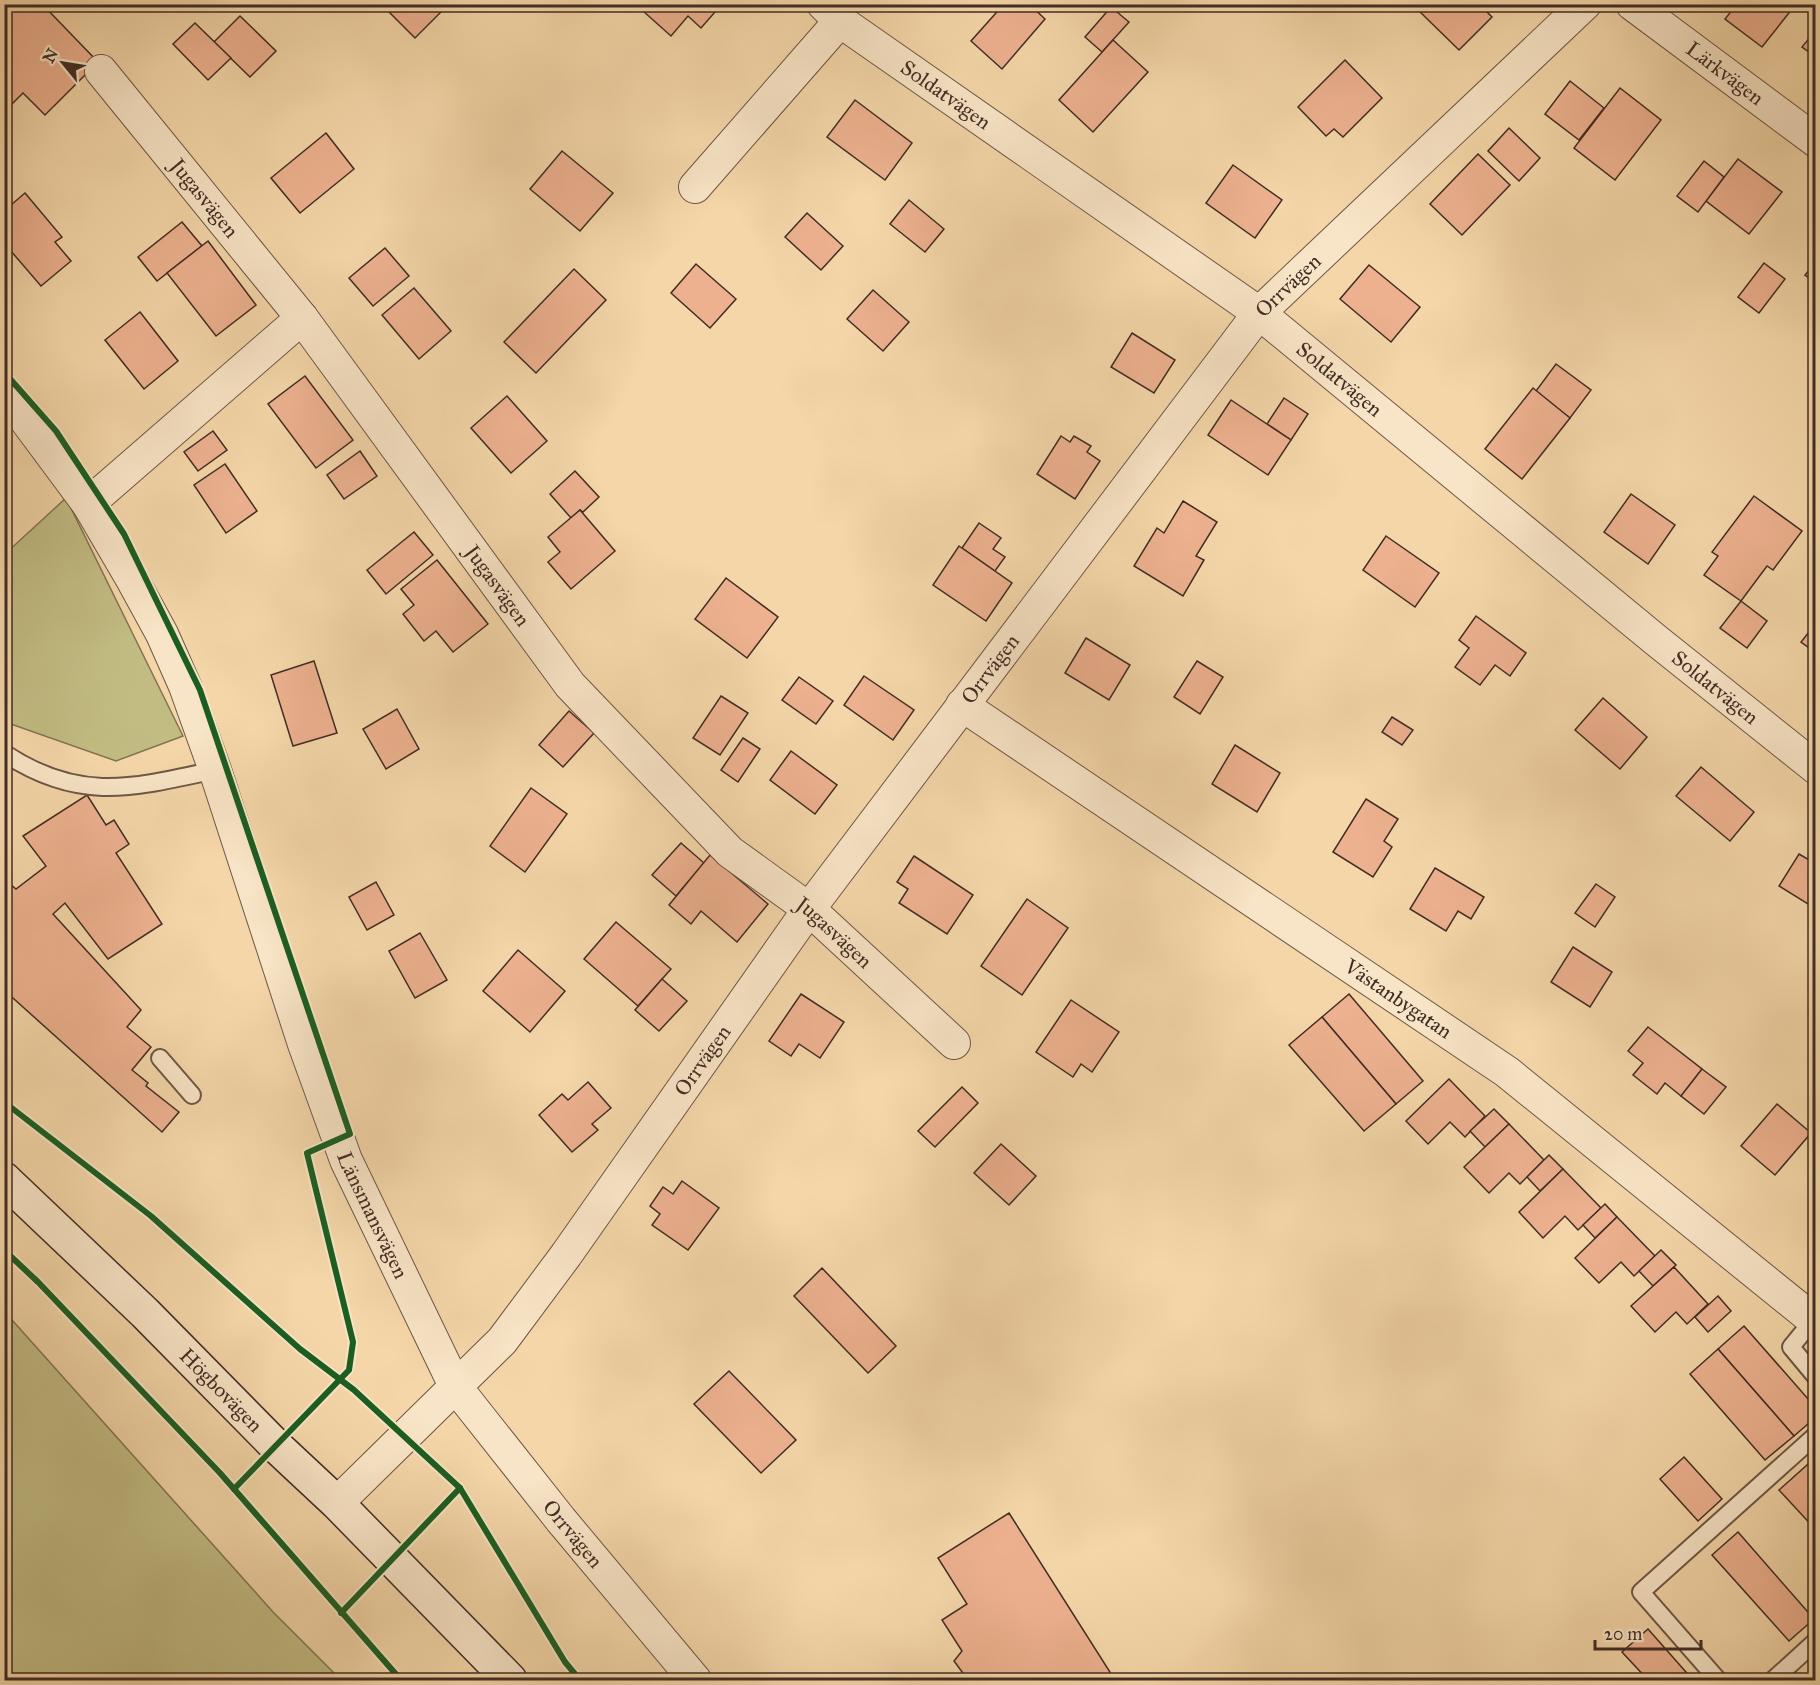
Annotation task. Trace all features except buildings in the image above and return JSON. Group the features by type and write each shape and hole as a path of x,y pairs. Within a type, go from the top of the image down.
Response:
{"main road":[{"name":"Högbovägen","path":"4,1179 145,1313 276,1446 337,1503 510,1680"}],"street":[{"name":"Orrvägen","path":"337,1503 502,1341 559,1265 809,909 1259,312 1585,4"},
{"name":"Lärkvägen","path":"1632,4 1815,141"},
{"name":"Soldatvägen","path":"695,187 832,13 1259,312 1657,641 1815,768"},
{"name":"Jugasvägen","path":"101,71 302,318 570,685 730,852 809,909 954,1043"},
{"path":"88,504 302,318"},
{"name":"Länsmansvägen","path":"4,391 88,504 162,634 185,686 215,770 304,1044 346,1160 455,1386"},
{"name":"Västanbygatan","path":"962,705 1507,1072 1814,1321"},
{"name":"Orrvägen","path":"455,1386 561,1520 695,1680"}],"lane":[{"path":"4,753 46,776 74,785 108,788 151,784 215,770"},
{"path":"160,1058 192,1095"},
{"path":"1814,1321 1791,1347 1815,1377"},
{"path":"1718,1680 1641,1592 1815,1435"},
{"path":"1773,1680 1815,1641"}],"shaded area":[{"path":"66,498 183,736 116,761 5,722 5,554"},
{"path":"4,1311 273,1612 341,1680 5,1680"}],"cycle path":[{"path":"4,372 56,431 124,534 200,690 350,1134 307,1153 353,1342 349,1370 234,1489"},
{"path":"4,1102 151,1216 300,1349 354,1390 460,1488 565,1662 580,1680"},
{"path":"4,1250 38,1282 220,1473 401,1680"},
{"path":"341,1613 460,1488"}]}
